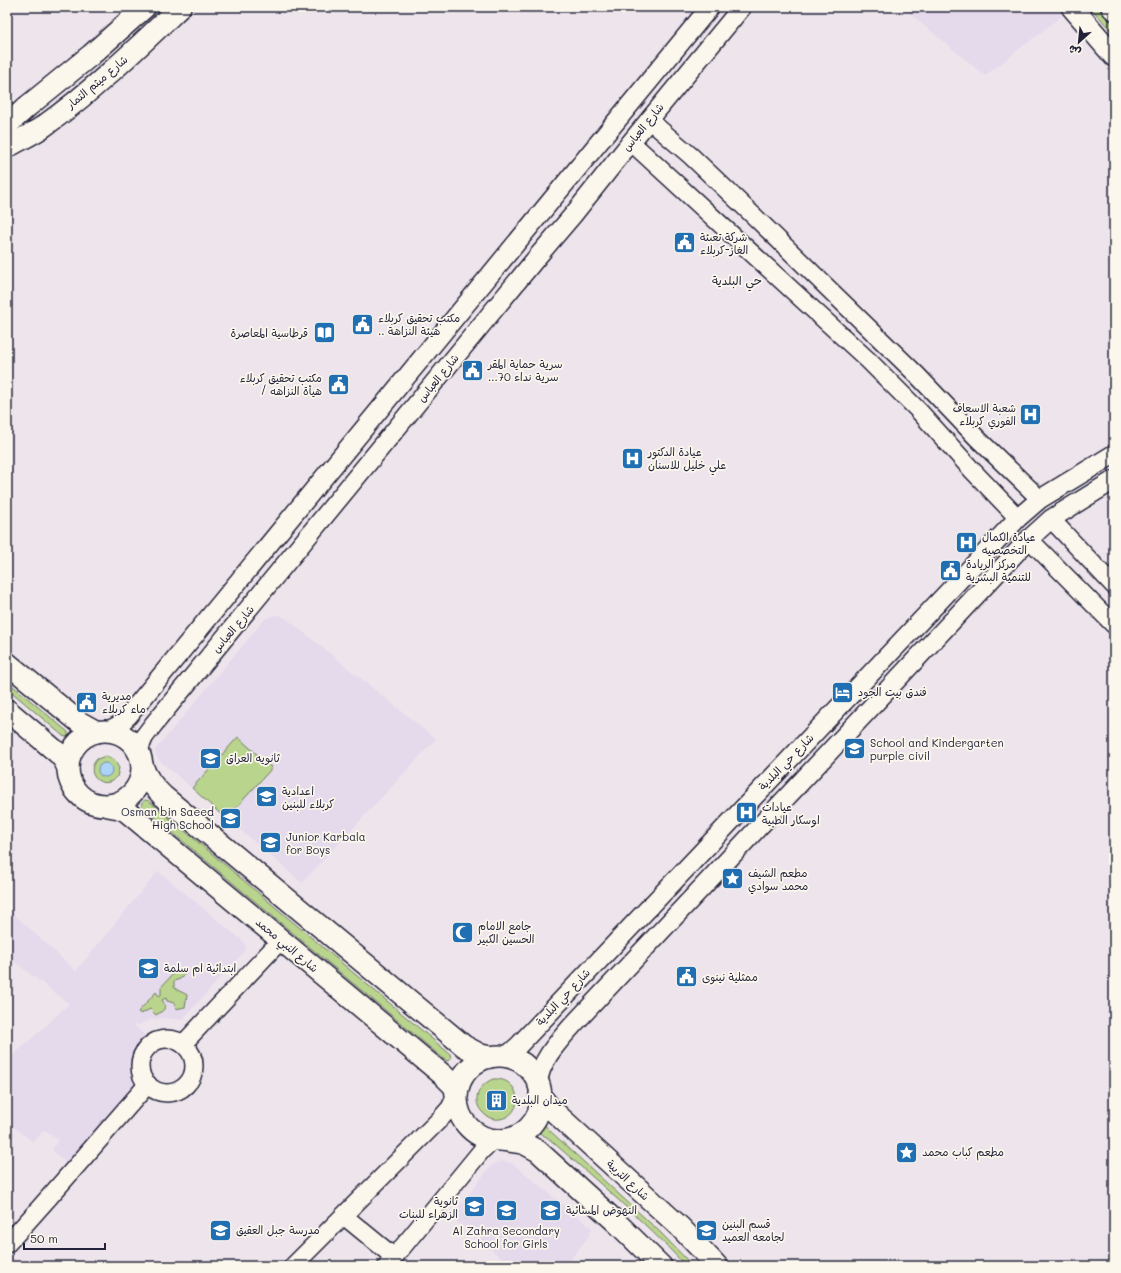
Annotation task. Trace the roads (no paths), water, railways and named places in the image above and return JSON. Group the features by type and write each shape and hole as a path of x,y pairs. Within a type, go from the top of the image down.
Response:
{"highway":[{"path":"7,125 91,55 145,7"},
{"name":"شارع ميثم التمار","path":"7,147 43,126 103,78 180,7"},
{"path":"1079,10 1114,56"},
{"path":"7,118 28,106"},
{"path":"7,159 43,126"},
{"path":"7,663 79,722 103,732 123,736 134,745 150,782 163,796 464,1046 481,1055 497,1056 516,1060 527,1067 533,1074 539,1088 540,1105 537,1116 530,1126 521,1134 511,1139 499,1140"},
{"path":"7,710 61,756 68,768"},
{"path":"103,732 84,738 78,742 70,754 68,768 69,779 74,789 81,797 89,802 108,806 118,804 126,799 134,792 140,779 140,758"},
{"name":"شارع النبي محمد","path":"108,806 126,811 443,1075 455,1087 456,1095"},
{"path":"497,1056 477,1061 467,1070 460,1082 456,1095 458,1109 463,1121 473,1132 485,1138 517,1141 538,1151 615,1221 661,1266"},
{"name":"شارع التربية","path":"539,1088 543,1099 550,1108 680,1227 717,1266"}],"main road":[{"path":"103,732 119,725 128,716 710,7"},
{"name":"شارع العباس","path":"140,758 144,737 153,725 573,215 742,7"},
{"path":"649,120 691,156 756,218 917,375 977,438 1040,499 1114,454"},
{"path":"631,142 890,381 919,410 972,470 1018,518"},
{"path":"539,1088 540,1072 545,1062 556,1044 572,1026 1029,539 1051,519 1114,480"},
{"name":"شارع حي البلدية","path":"497,1056 509,1054 519,1045 1018,518 1040,499"},
{"path":"1051,519 1114,586"},
{"path":"1029,539 1114,625"},
{"path":"183,1044 281,940"},
{"path":"553,1008 553,1014 560,1024 572,1026"},
{"path":"160,1040 176,1040 183,1044 188,1049 194,1063 194,1071 191,1078 181,1089 160,1092 148,1084 143,1078 140,1062 142,1055 153,1043 160,1040"},
{"path":"7,1244 148,1084"},
{"path":"293,1266 447,1113 454,1102 456,1095"},
{"path":"344,1216 390,1262 486,1146 499,1140"}],"water":[{"path":"105,763 110,765 112,770 110,775 105,777 100,775 98,770 100,765"}],"place":[{"name":"شركة تعبئة الغاز-كربلاء","path":"685,243"},
{"name":"مكتب تحقيق كربلاء .. هيئة النزاهة","path":"362,324"},
{"name":"قرطاسية المعاصرة","path":"324,333"},
{"name":"سرية حماية المقر ...سرية نداء 70","path":"472,370"},
{"name":"مكتب تحقيق كربلاء / هيأة النزاهه","path":"338,384"},
{"name":"شعبة الاسعاف الفوري كربلاء","path":"1031,414"},
{"name":"عيادة الدكتور علي خليل للاسنان","path":"633,458"},
{"name":"عيادة الكمال التخصصيه","path":"966,543"},
{"name":"مركز الريادة للتنمية البشرية","path":"950,570"},
{"name":"فندق بيت الجود","path":"842,692"},
{"name":"مديرية ماء كربلاء","path":"87,702"},
{"name":"School and Kindergarten purple civil","path":"855,749"},
{"name":"ثانويه العراق","path":"210,758"},
{"name":"اعدادية كربلاء للبنين","path":"266,797"},
{"name":"عيادات اوسكار الطبية","path":"747,813"},
{"name":"Osman bin Saeed High School","path":"230,818"},
{"name":"Junior Karbala for Boys","path":"271,843"},
{"name":"مطعم الشيف محمد سوادي","path":"732,879"},
{"name":"جامع الامام الحسين الكبير","path":"462,932"},
{"name":"ابتدائية ام سلمة","path":"148,968"},
{"name":"ممثلية نينوى","path":"687,977"},
{"name":"ميدان البلدية","path":"497,1100"},
{"name":"مطعم كباب محمد","path":"906,1152"},
{"name":"ثانوية الزهراء للبنات","path":"474,1207"},
{"name":"النهوض المسائية","path":"550,1210"},
{"name":"Al Zahra Secondary School for Girls","path":"506,1211"},
{"name":"مدرسة جبل العقيق","path":"221,1230"},
{"name":"قسم البنين لجامعه العميد","path":"706,1230"}],"district":[{"name":"حي البلدية","path":"737,281"}]}
